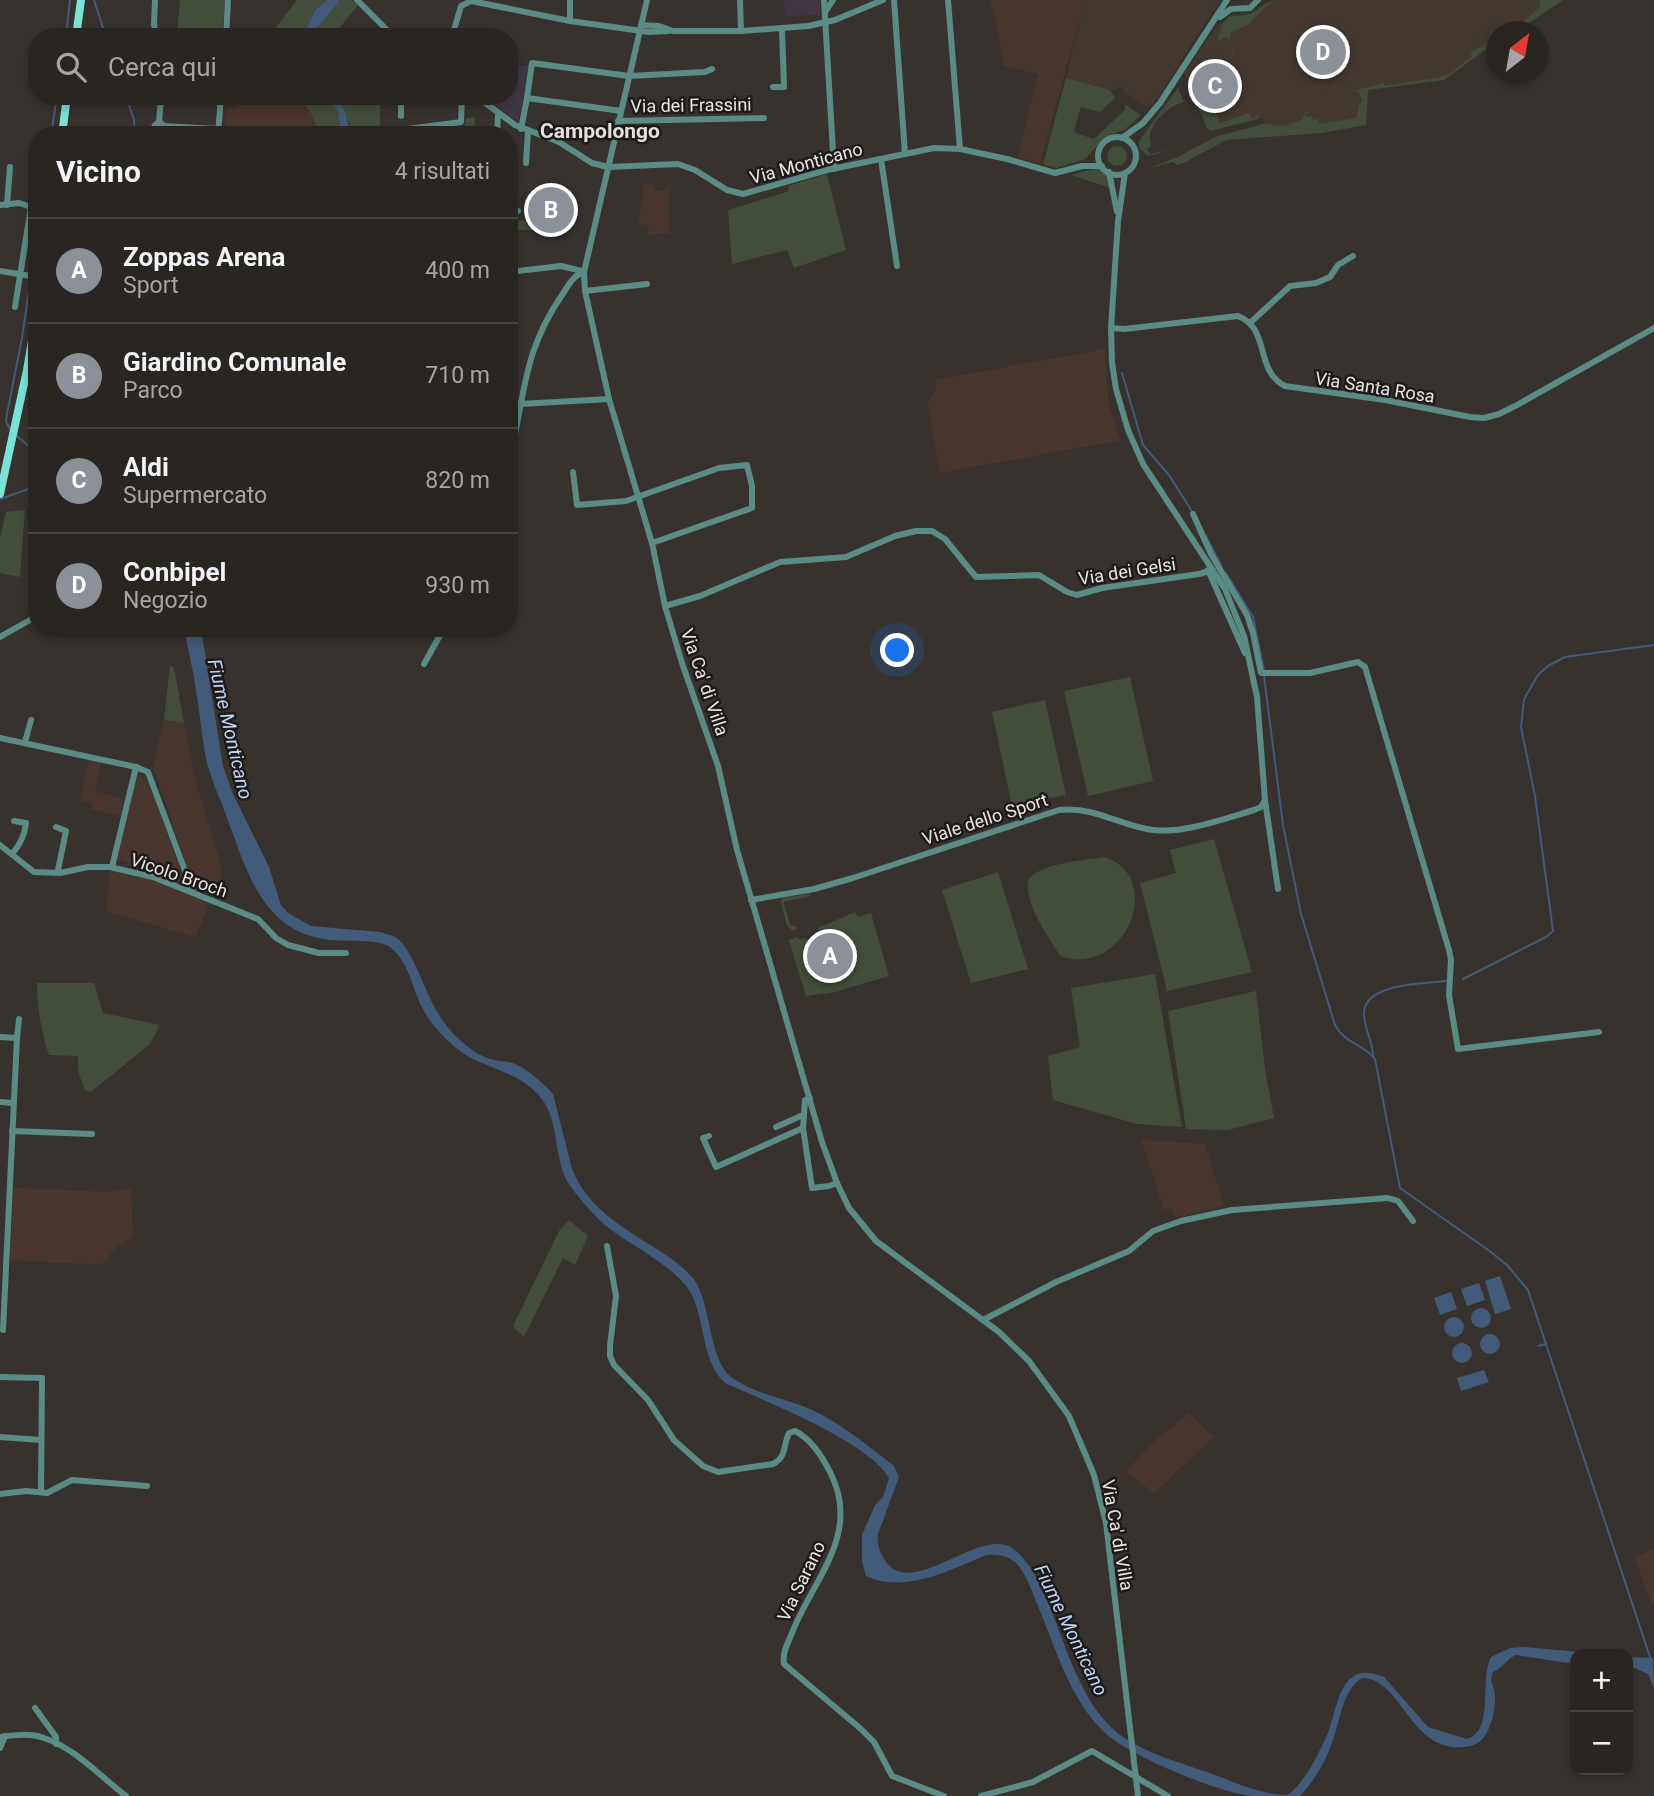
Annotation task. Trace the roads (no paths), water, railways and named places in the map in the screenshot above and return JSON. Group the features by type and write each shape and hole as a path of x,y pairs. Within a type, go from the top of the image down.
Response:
{"main road":[{"path":"77,28 81,0"},
{"path":"63,126 67,105"},
{"path":"0,491 3,464 15,422 28,357"}],"street":[{"path":"155,0 155,28"},
{"path":"227,28 229,0"},
{"path":"357,0 385,28"},
{"path":"570,0 570,21"},
{"path":"584,272 648,0"},
{"path":"740,0 741,31"},
{"path":"824,0 834,169"},
{"path":"825,12 834,0"},
{"path":"455,28 464,2 476,1 570,21 670,31 741,31 825,23 883,0"},
{"path":"894,0 905,154"},
{"path":"948,0 960,149"},
{"path":"1122,138 1143,122 1160,103 1228,0 1237,8"},
{"path":"1213,22 1231,9 1250,8 1258,0"},
{"path":"645,12 659,26 670,31"},
{"path":"641,28 659,26"},
{"path":"773,87 784,87 782,29"},
{"path":"526,163 525,130 532,63 629,76 705,72 712,69"},
{"path":"527,98 621,111"},
{"path":"161,105 161,125 169,126"},
{"path":"218,126 220,105"},
{"path":"401,105 401,116"},
{"path":"430,126 461,122 462,105"},
{"name":"Via Monticano","path":"487,105 525,130 559,142 592,163 607,167 678,164 695,170 727,190 743,194 834,169 934,148 960,149 1055,173 1082,166 1102,166"},
{"path":"497,126 498,114"},
{"name":"Via dei Frassini","path":"618,121 764,118"},
{"path":"1132,145 1143,122"},
{"path":"1082,166 1111,138 1122,138 1132,145 1136,156 1135,162 1125,173 1118,221 1111,328 1114,379 1128,430 1150,477 1211,570 1235,619 1250,664 1257,696 1265,800 1278,889"},
{"path":"1099,152 1102,166 1109,172 1125,173"},
{"path":"881,159 897,266"},
{"path":"10,167 4,205 21,203 28,206"},
{"path":"1109,172 1118,221"},
{"path":"1112,184 1122,193"},
{"path":"15,307 28,241"},
{"path":"1111,328 1124,329 1230,316 1238,316 1251,322 1290,286 1316,283 1330,277 1338,265 1353,256"},
{"path":"518,271 561,266 584,272"},
{"path":"0,271 28,275"},
{"path":"518,415 527,369 542,327 575,276 584,272"},
{"name":"Via Ca' di Villa","path":"584,272 585,291 609,399 652,543 665,606 682,663 719,766 729,820 822,1142 849,1208 876,1241 999,1332 1036,1370 1069,1416 1086,1452 1106,1523 1138,1796"},
{"path":"585,291 647,284"},
{"name":"Via Santa Rosa","path":"1251,322 1256,328 1272,377 1285,386 1484,418 1517,405 1654,328"},
{"path":"520,404 609,399"},
{"path":"573,471 577,505 626,501 719,468 747,466 752,486 752,508 652,543"},
{"path":"1193,514 1211,555 1247,615 1254,633 1259,670 1264,674 1310,673 1358,662 1365,667 1449,950 1451,960 1448,995 1458,1049 1599,1032"},
{"name":"Via dei Gelsi","path":"665,606 700,596 760,568 780,562 846,557 895,536 916,531 932,531 944,540 976,577 1039,575 1077,595 1102,588 1211,570"},
{"path":"1235,619 1247,615"},
{"path":"0,637 28,621"},
{"path":"424,664 439,637"},
{"path":"26,742 31,720"},
{"path":"0,738 136,767 148,772 193,892"},
{"path":"112,867 136,767"},
{"name":"Viale dello Sport","path":"751,900 814,889 853,878 1059,810 1087,810 1140,828 1169,830 1254,810 1261,807 1265,800"},
{"path":"12,854 26,831 26,823 14,821"},
{"path":"56,827 66,831 58,870 60,873"},
{"name":"Vicolo Broch","path":"0,845 34,872 60,873 93,867 112,867 153,877 258,919 276,938 288,944 319,953 346,953"},
{"path":"3,1330 4,1229 19,1019"},
{"path":"0,1037 17,1038"},
{"path":"810,1098 805,1100 803,1128 812,1188 837,1182"},
{"path":"0,1102 12,1103"},
{"path":"776,1128 803,1115"},
{"path":"704,1135 716,1167 803,1128"},
{"path":"12,1131 92,1134"},
{"path":"0,1168 10,1168"},
{"path":"984,1320 1056,1282 1129,1251 1157,1229 1212,1213 1393,1199 1404,1206 1413,1221"},
{"name":"Via Sarano","path":"607,1246 616,1296 610,1356 614,1365 648,1400 674,1440 690,1456 718,1472 773,1464 780,1461 789,1433 795,1431 803,1435 826,1464 835,1482 839,1505 836,1541 830,1561 805,1602 782,1657 784,1664 874,1742 892,1776 944,1796"},
{"path":"0,1377 42,1378 41,1492"},
{"path":"0,1437 41,1440"},
{"path":"0,1494 49,1492 72,1480 147,1486"},
{"path":"35,1708 56,1737 56,1744"},
{"path":"0,1748 2,1737 13,1735 45,1738 71,1753 126,1796"},
{"path":"981,1796 1033,1782 1092,1751 1168,1796"}],"water":[{"path":"327,0 340,0 317,28 307,28 315,10"},
{"path":"333,105 341,105 349,126 340,126 338,111"},
{"path":"186,637 202,637 223,766 233,794 269,867 281,905 288,913 311,926 380,932 396,937 411,956 441,1018 461,1041 485,1057 520,1067 536,1077 553,1094 572,1169 579,1182 607,1215 676,1262 693,1278 704,1301 718,1357 731,1377 749,1388 800,1405 832,1421 894,1466 899,1477 878,1534 884,1559 895,1570 908,1573 924,1570 991,1544 1006,1545 1013,1549 1030,1566 1043,1590 1070,1659 1092,1703 1106,1722 1123,1737 1141,1748 1244,1786 1288,1795 1310,1768 1327,1735 1343,1688 1349,1679 1358,1674 1369,1673 1384,1677 1428,1727 1467,1739 1476,1734 1484,1716 1486,1678 1491,1657 1510,1648 1523,1647 1570,1651 1570,1663 1516,1655 1493,1672 1491,1679 1495,1694 1494,1707 1486,1734 1477,1744 1464,1747 1446,1746 1431,1739 1387,1690 1376,1681 1362,1678 1355,1683 1346,1698 1322,1765 1300,1796 1252,1796 1219,1788 1176,1772 1134,1752 1105,1733 1073,1690 1026,1578 1020,1567 1009,1558 986,1555 943,1573 911,1581 881,1581 866,1576 862,1561 862,1535 875,1505 883,1497 889,1478 878,1464 839,1437 725,1383 712,1364 696,1306 686,1285 667,1267 610,1229 584,1204 565,1177 551,1119 541,1098 522,1081 466,1055 445,1038 427,1016 405,966 391,948 378,943 329,940 306,935 281,920 269,908 245,864 209,770"},
{"path":"1500,1276 1511,1309 1495,1314 1485,1281"},
{"path":"1479,1283 1485,1300 1467,1306 1461,1289"},
{"path":"1451,1292 1457,1309 1440,1315 1434,1298"},
{"path":"1477,1308 1485,1308 1491,1318 1485,1328 1477,1328 1471,1322 1471,1314"},
{"path":"1450,1317 1458,1317 1464,1327 1458,1337 1450,1337 1444,1331 1444,1323"},
{"path":"1486,1334 1494,1334 1500,1344 1494,1354 1486,1354 1480,1348 1480,1340"},
{"path":"1458,1343 1466,1343 1472,1353 1466,1363 1458,1363 1452,1357 1452,1349"},
{"path":"1484,1370 1489,1382 1461,1391 1457,1378"},
{"path":"1633,1657 1653,1658 1654,1688 1648,1674 1633,1667"}],"waterway":[{"path":"67,28 70,0"},
{"path":"94,0 103,28"},
{"path":"52,126 56,105"},
{"path":"129,105 134,126"},
{"path":"10,429 6,422 7,414 28,296"},
{"path":"1122,373 1143,445 1169,475 1193,513"},
{"path":"17,436 28,445"},
{"path":"0,499 28,489"},
{"path":"1206,536 1221,565"},
{"path":"1226,573 1253,617 1264,671"},
{"path":"1463,979 1553,931 1535,796 1521,727 1524,699 1538,675 1565,657 1654,645"},
{"path":"1264,676 1283,825 1301,914 1335,1025 1344,1036 1375,1059 1400,1188 1491,1252 1507,1265 1528,1290 1651,1660"},
{"path":"1373,1055 1364,1017 1367,1002 1385,990 1411,984 1446,981"},
{"path":"1538,1346 1546,1344"}],"place":[{"name":"Conbipel","path":"1323,52"},
{"name":"Aldi","path":"1215,86"},
{"name":"Giardino Comunale","path":"551,210"},
{"name":"Zoppas Arena","path":"830,956"}],"district":[{"name":"Campolongo","path":"600,131"}],"water label":[{"name":"Fiume Monticano","path":"230,729"},
{"name":"Fiume Monticano","path":"1071,1630"}]}
